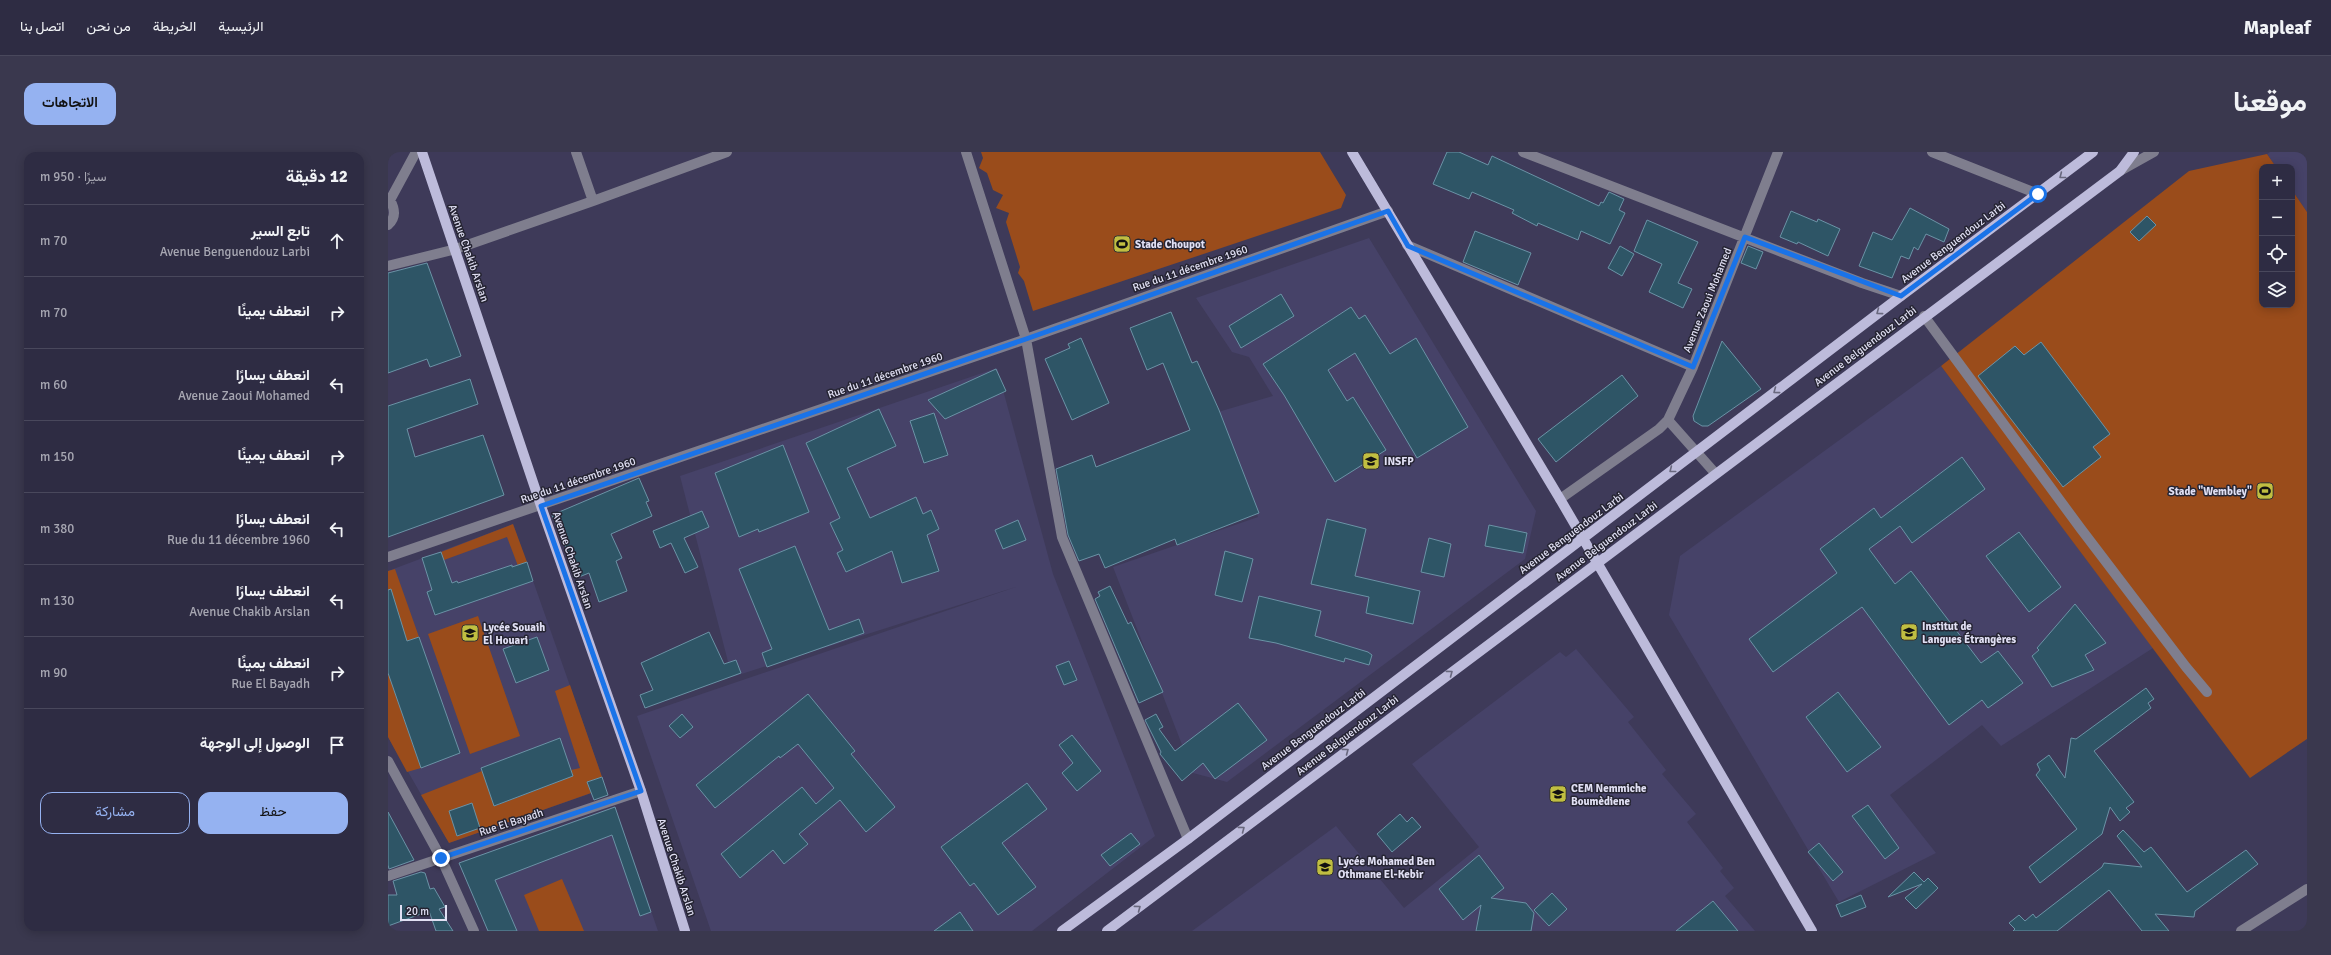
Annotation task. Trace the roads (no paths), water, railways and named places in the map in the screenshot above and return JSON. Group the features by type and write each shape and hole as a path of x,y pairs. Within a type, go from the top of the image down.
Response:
{"main road":[{"name":"Avenue Chakib Arslan","path":"422,152 456,248 541,506 641,791 685,931"},
{"name":"Avenue Benguendouz Larbi","path":"1062,931 1188,839 1901,296 2093,152"},
{"name":"Avenue Belguendouz Larbi","path":"1107,931 1924,316 2120,171 2134,152"},
{"path":"1356,154 1408,246 1560,499 1812,931"}],"street":[{"path":"388,225 394,219 394,212 390,200 416,152"},
{"path":"576,152 593,201"},
{"path":"388,266 456,248 593,201 724,152"},
{"path":"966,152 1026,339 1062,536 1188,839"},
{"path":"1523,152 1901,296"},
{"name":"Avenue Zaoui Mohamed","path":"1560,499 1659,429 1668,420 1693,367 1778,152"},
{"path":"1932,152 2038,194"},
{"path":"2120,171 2154,152"},
{"name":"Rue du 11 décembre 1960","path":"388,557 541,506 1026,339 1388,211"},
{"path":"1408,246 1693,367"},
{"path":"1924,316 2081,529 2186,667 2207,692"},
{"path":"1668,420 1715,473"},
{"path":"388,761 441,858 474,931"},
{"name":"Rue El Bayadh","path":"388,876 641,791"},
{"path":"2241,931 2307,889"}],"place":[{"name":"Stade Choupot","path":"1122,244"},
{"name":"INSFP","path":"1371,461"},
{"name":"Stade \"Wembley\"","path":"2265,491"},
{"name":"Institut de Langues Étrangères","path":"1909,632"},
{"name":"Lycée Souaih El Houari","path":"470,633"},
{"name":"CEM Nemmiche Boumèdiene","path":"1558,794"},
{"name":"Lycée Mohamed Ben Othmane El-Kebir","path":"1325,867"}]}
